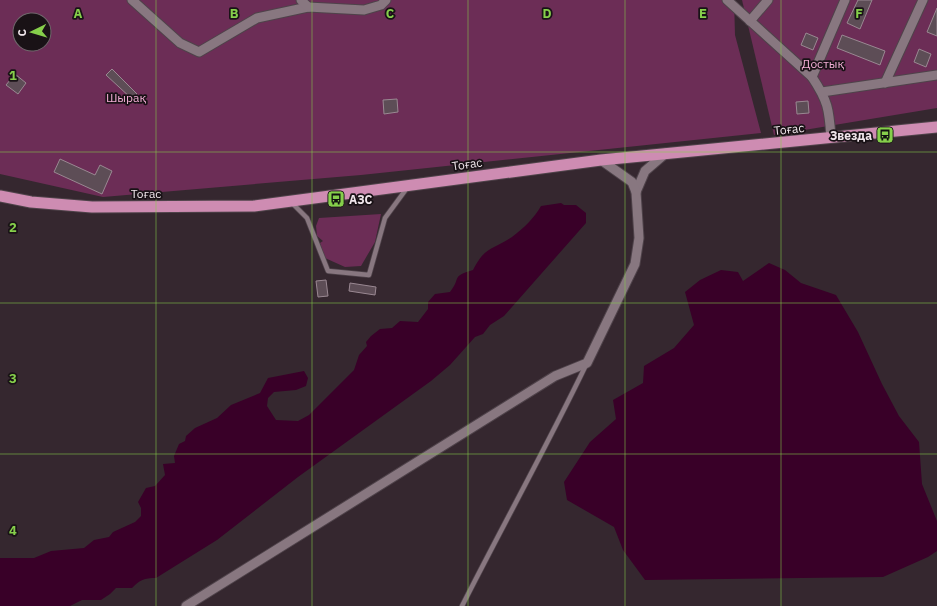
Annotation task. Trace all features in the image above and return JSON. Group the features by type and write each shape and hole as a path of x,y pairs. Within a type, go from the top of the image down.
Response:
{"highway":[{"name":"Тоғас","path":"0,196 31,202 92,207 254,206 601,160 937,127"}],"street":[{"path":"132,0 180,43 199,52 257,18 308,7 364,10 381,5 386,0"},
{"path":"301,0 308,7"},
{"path":"727,0 812,77 822,92 829,108 831,137"},
{"path":"750,21 768,0"},
{"path":"812,77 846,0"},
{"path":"885,83 923,0"},
{"path":"822,92 937,75"},
{"path":"636,192 645,171 666,153"},
{"path":"186,606 555,376 587,363 635,264 639,238 636,192 632,182 601,160"}],"lane":[{"path":"290,201 307,218 328,271 368,275 385,218 408,185"},
{"path":"462,606 515,501 549,441 587,363"}],"green space":[{"name":"Шырақ","path":"0,0 734,0 735,35 761,133 361,175 103,197 0,174"},
{"name":"Достық","path":"742,0 937,0 937,108 774,135"},
{"path":"381,214 375,242 361,266 345,267 325,258 320,243 323,241 317,236 316,226 319,218"}],"shaded area":[{"path":"561,203 564,205 576,205 586,213 586,223 504,316 490,325 483,334 475,337 450,365 431,381 298,477 217,540 156,578 142,580 132,588 116,588 101,600 82,600 70,606 0,606 0,558 34,558 51,551 84,548 94,540 109,537 113,532 135,522 141,516 141,508 138,502 146,488 155,486 165,475 163,464 175,463 174,456 179,444 185,441 186,436 195,428 217,418 231,405 260,393 268,378 304,371 308,378 306,386 296,390 274,392 268,398 267,406 276,420 298,421 309,415 354,370 359,355 367,346 366,342 371,336 380,329 392,328 400,321 418,322 428,309 428,302 435,294 450,292 457,278 461,274 473,270 477,262 486,252 521,230 532,219 541,206"},
{"path":"769,263 785,270 801,283 836,295 858,332 882,384 899,416 919,442 922,484 937,521 937,551 928,557 883,577 645,580 623,550 614,527 567,500 564,482 590,442 616,419 613,400 643,383 644,366 674,348 694,325 685,292 700,280 721,270 738,272 743,281"}],"building":[{"path":"858,0 872,0 860,29 847,23"},
{"path":"937,8 937,36 927,32"},
{"path":"806,33 818,38 813,50 801,45"},
{"path":"842,35 885,51 880,65 837,48"},
{"path":"919,49 931,54 926,67 914,62"},
{"path":"112,69 137,94 132,99 106,75"},
{"path":"15,74 26,83 18,94 6,85"},
{"path":"397,99 398,112 384,114 383,100"},
{"path":"808,101 809,113 797,114 796,102"},
{"path":"60,159 95,175 100,165 112,171 102,194 54,172"},
{"path":"326,280 328,296 318,297 316,281"},
{"path":"350,283 376,287 375,295 349,291"}],"place":[{"name":"Звезда","path":"885,135"},
{"name":"АЗС","path":"336,199"}]}
